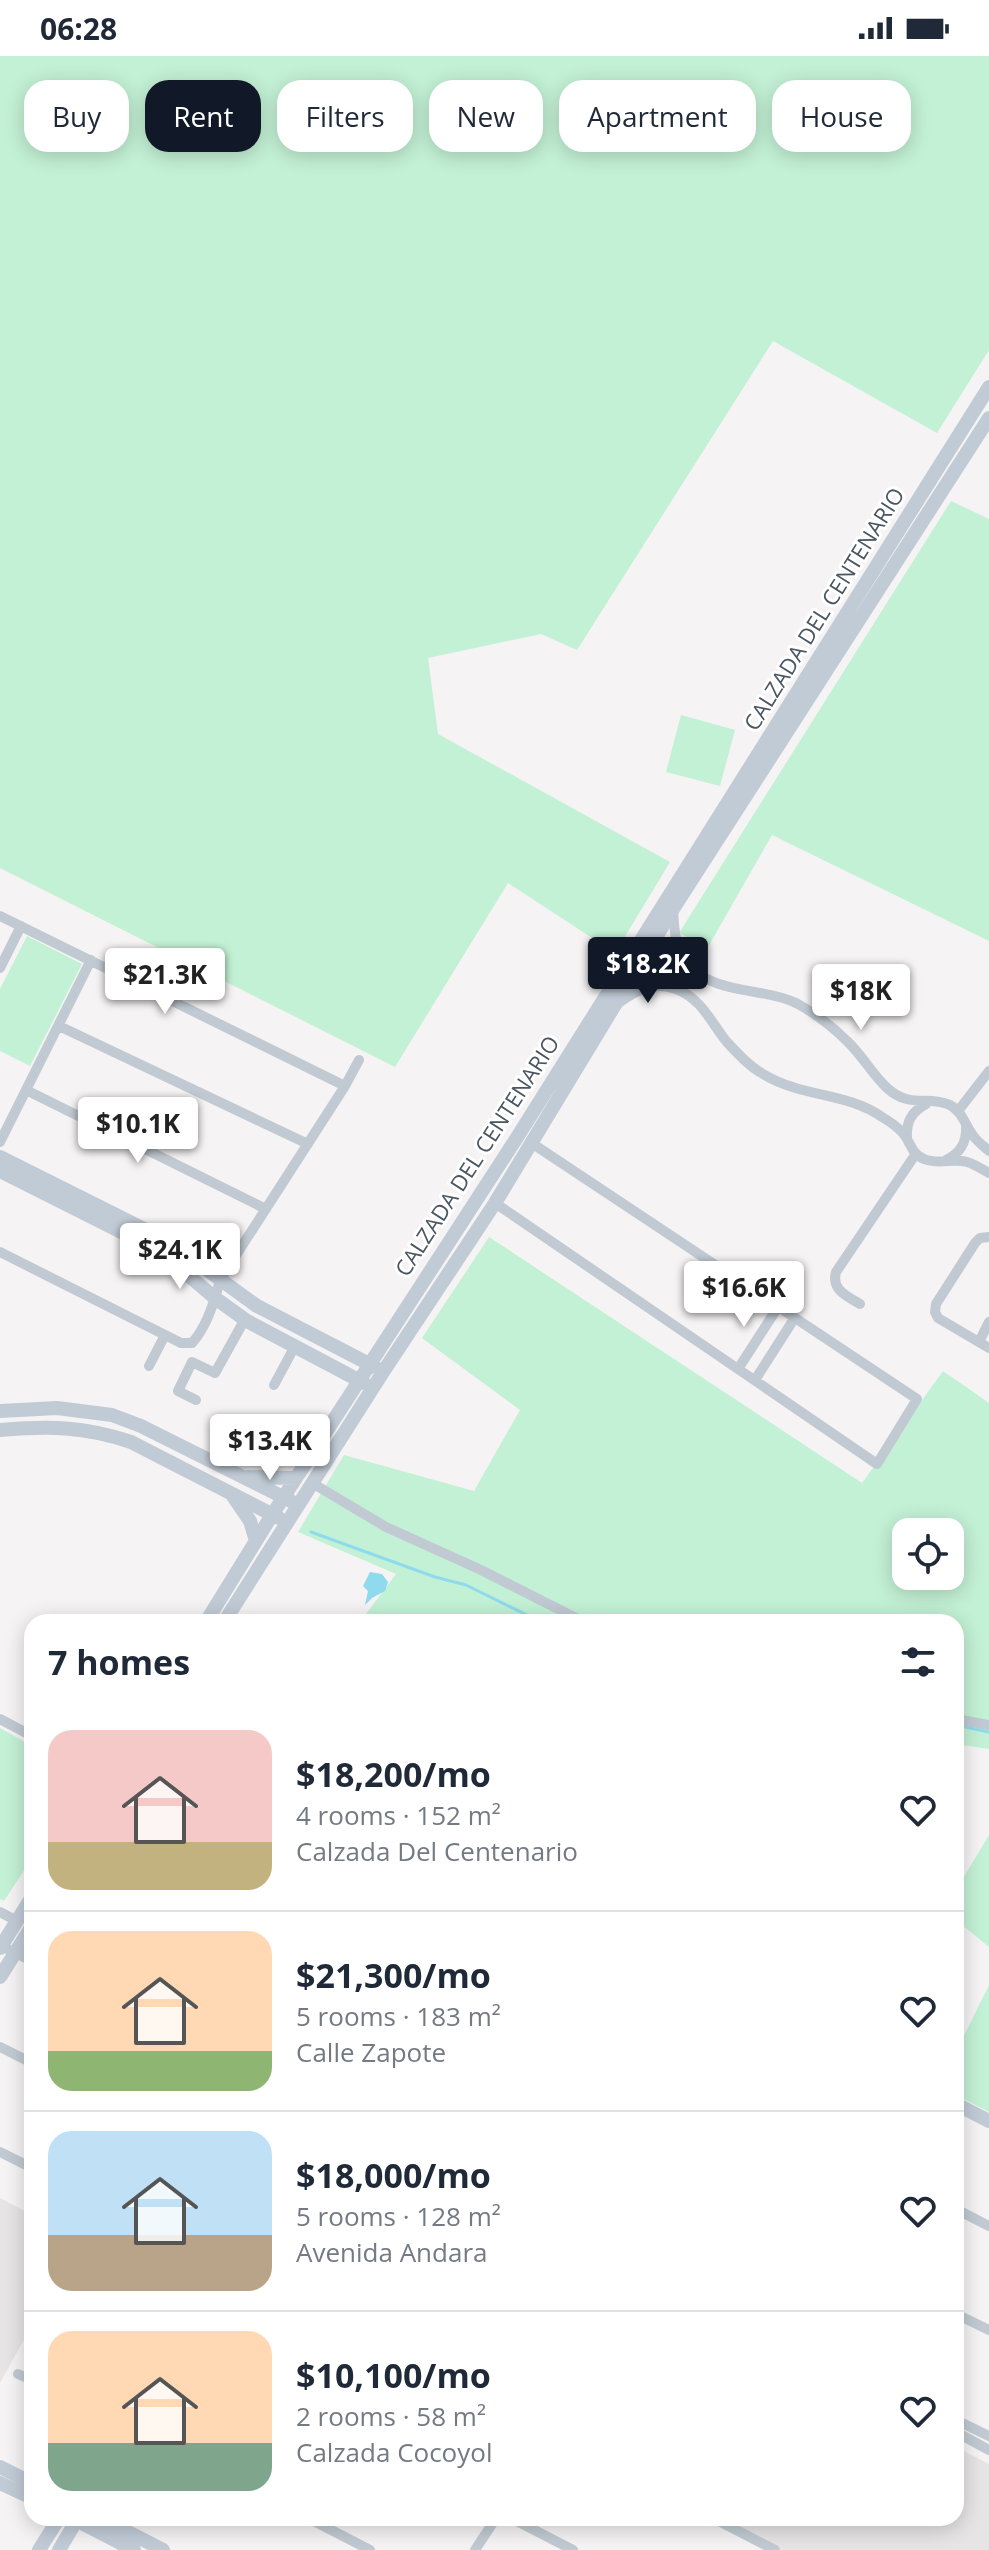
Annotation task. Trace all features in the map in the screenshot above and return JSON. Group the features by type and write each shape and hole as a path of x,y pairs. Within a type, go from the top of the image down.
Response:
{"main road":[{"name":"CALZADA DEL CENTENARIO","path":"376,1368 495,1203 533,1144 673,909 686,879 989,387"},
{"name":"CALZADA DEL CENTENARIO","path":"229,1614 312,1483 366,1384 516,1139 989,418"},
{"path":"0,1157 166,1240 257,1306 376,1368"},
{"path":"0,1171 161,1252 245,1319 366,1384"},
{"name":"CALZADA DEL CENTENARIO","path":"211,1614 283,1497 366,1384"},
{"path":"0,1411 31,1408 85,1410 112,1415 141,1426 299,1504"},
{"path":"0,1430 83,1429 131,1442 287,1523"},
{"path":"162,1458 171,1441"},
{"path":"240,1477 296,1478"},
{"path":"230,1492 250,1521 256,1541"},
{"path":"0,1977 24,1917"},
{"path":"964,2108 989,2121"},
{"path":"0,2467 24,2479"},
{"path":"0,2483 24,2494"},
{"path":"39,2550 54,2526"},
{"path":"59,2550 72,2526"},
{"path":"89,2526 134,2550"},
{"path":"116,2526 163,2550"}],"street":[{"path":"673,909 674,932 687,964 709,980 773,994 799,1005 847,1041 887,1088 904,1099 940,1102 958,1111 975,1138 989,1151"},
{"path":"0,916 345,1086"},
{"path":"0,968 21,926"},
{"path":"0,1142 91,960"},
{"path":"616,1005 646,987 662,986 678,990 695,999 738,1054 760,1073 788,1088 855,1102 882,1116 903,1133 915,1155 933,1162 965,1162 989,1173"},
{"path":"59,1026 308,1144"},
{"path":"0,1252 181,1343 192,1343 215,1298 220,1280 359,1060"},
{"path":"958,1111 989,1071"},
{"path":"26,1090 266,1209"},
{"path":"907,1140 906,1128 910,1117 928,1103"},
{"path":"945,1161 963,1147 967,1136 966,1124"},
{"path":"495,1203 877,1464 917,1399 533,1144"},
{"path":"860,1304 836,1288 836,1272 915,1155"},
{"path":"984,1237 936,1304 935,1312 938,1318 984,1345 989,1322"},
{"path":"738,1369 778,1307"},
{"path":"196,1400 178,1391 192,1362 215,1373 245,1319"},
{"path":"755,1380 794,1319"},
{"path":"149,1366 165,1335"},
{"path":"274,1385 295,1346"},
{"path":"312,1483 386,1527 568,1614"},
{"path":"0,1719 24,1732"},
{"path":"964,1720 989,1725"},
{"path":"0,1912 14,1941"},
{"path":"0,2047 24,2059"},
{"path":"0,2152 24,2164"},
{"path":"964,2213 989,2226"},
{"path":"964,2318 989,2330"},
{"path":"18,2374 24,2377"},
{"path":"964,2424 989,2436"},
{"path":"964,2436 989,2450"},
{"path":"324,2526 370,2550"},
{"path":"475,2550 491,2526"},
{"path":"526,2526 573,2550"},
{"path":"728,2526 775,2550"}],"shaded area":[{"path":"0,2198 24,2211 24,2340 0,2383"},
{"path":"964,2451 989,2464 989,2550 782,2550 736,2526 964,2526"}],"green space":[{"path":"0,56 989,56 989,350 937,433 773,341 577,650 541,634 428,658 438,734 670,862 615,953 508,883 395,1067 0,868"},
{"path":"951,501 989,519 989,941 772,835 708,947 679,933"},
{"path":"681,715 735,730 720,786 666,772"},
{"path":"27,936 82,964 30,1066 0,1051 0,989"},
{"path":"489,1237 862,1483 943,1371 989,1403 989,1749 964,1745 964,1614 366,1614 396,1574 298,1532 344,1455 474,1491 520,1410 422,1338"},
{"path":"0,1728 24,1742 24,1870 4,1901 0,1899"},
{"path":"989,1835 989,1947 964,1927 964,1877"},
{"path":"989,1985 989,2112 964,2099 964,2036"}],"water":[{"path":"370,1572 382,1574 388,1582 385,1591 365,1605 368,1591 363,1586"}],"waterway":[{"path":"311,1532 435,1577 466,1585 525,1614"},
{"path":"964,1727 989,1732"}]}
